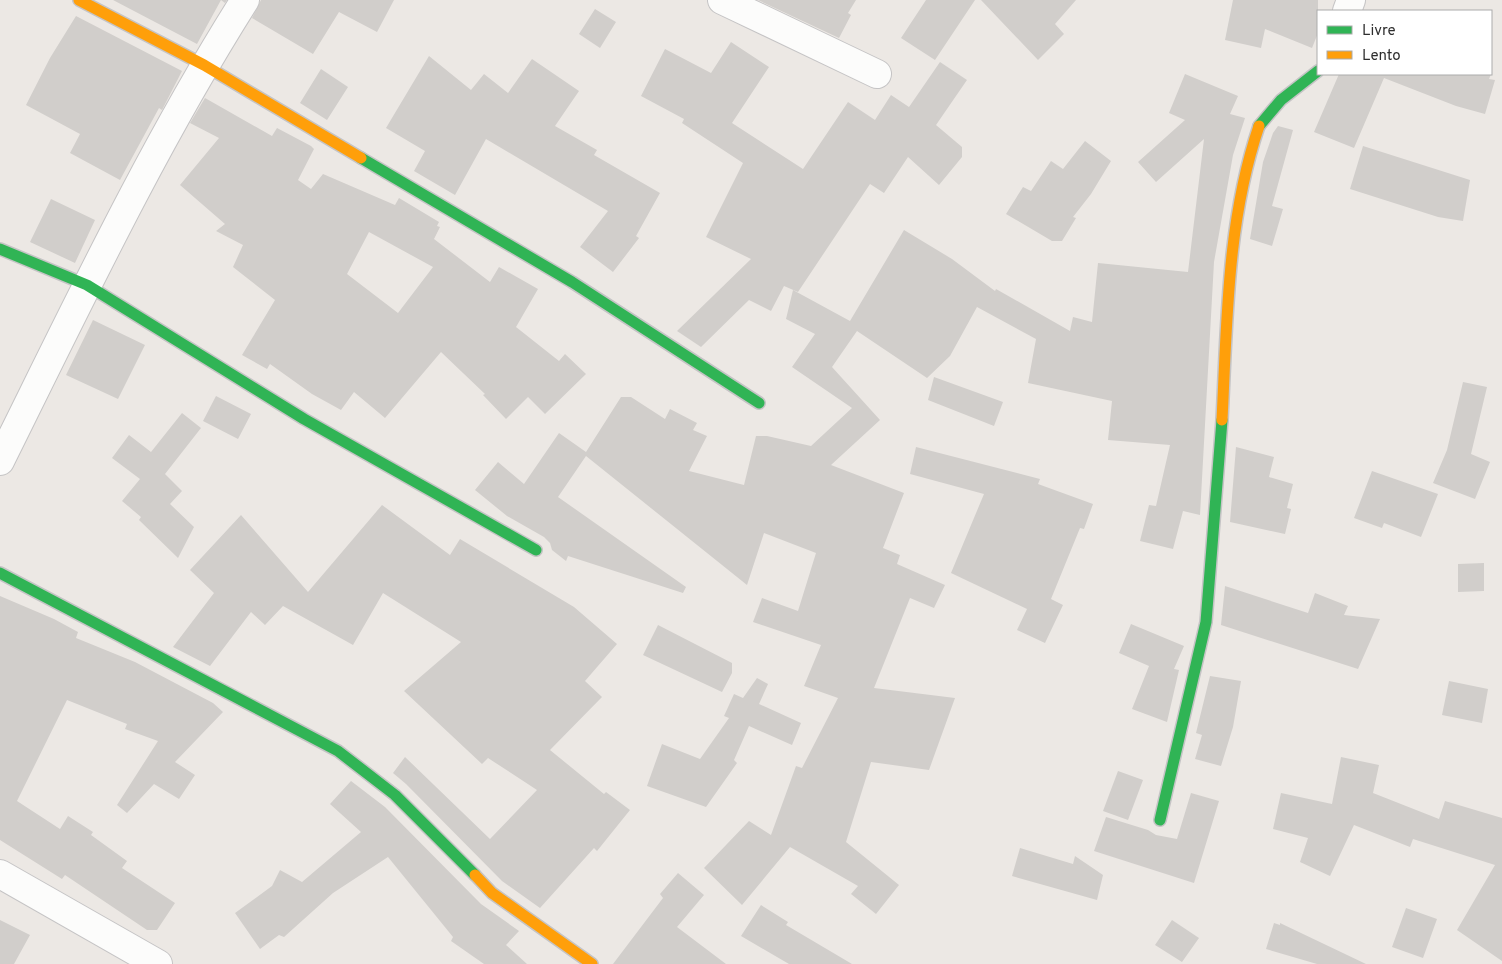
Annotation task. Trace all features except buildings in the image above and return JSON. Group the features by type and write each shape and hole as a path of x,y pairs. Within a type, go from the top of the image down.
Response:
{"street":[{"path":"79,0 204,65 572,282 759,403"},
{"path":"0,461 87,286 204,65 245,0"},
{"path":"722,0 877,74"},
{"path":"1160,820 1206,622 1219,474 1230,263 1248,158 1258,125 1281,100 1317,72"},
{"path":"0,249 87,286 304,419 536,550"},
{"path":"0,573 338,751 395,795 492,894 592,964"},
{"path":"0,874 158,964"}],"traffic: fast":[{"path":"1259,126 1281,100 1317,72"},
{"path":"361,158 572,282 759,403"},
{"path":"0,249 87,285 304,419 536,550"},
{"path":"1160,820 1206,622 1222,420"},
{"path":"0,573 338,751 395,795 475,875"}],"traffic: slow":[{"path":"79,0 204,65 361,158"},
{"path":"1222,420 1230,271 1240,198 1259,126"},
{"path":"475,875 492,893 592,964"}]}
